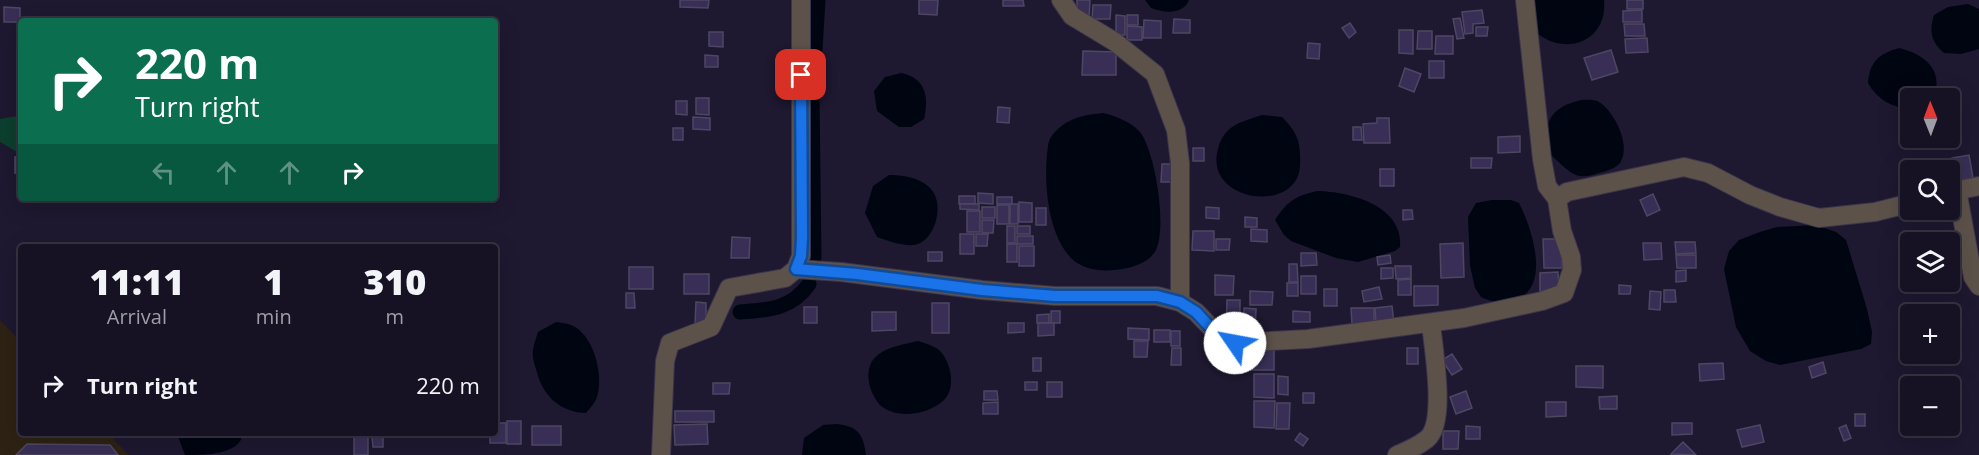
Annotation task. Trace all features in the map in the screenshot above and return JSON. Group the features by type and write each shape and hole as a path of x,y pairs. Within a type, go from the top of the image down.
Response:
{"street":[{"path":"661,455 665,361 670,343 711,327 729,288 785,278 796,269 801,256 801,0"},
{"path":"1061,0 1072,16 1115,42 1155,74 1176,130 1180,162 1180,302"},
{"path":"796,269 1055,296 1157,296 1180,302 1196,312 1221,339 1235,343 1308,339 1431,323 1508,310 1564,293 1572,270 1571,257 1562,231 1557,199 1547,186 1542,159 1525,0"},
{"path":"1557,199 1567,192 1684,166 1708,173 1750,195 1780,207 1819,218 1875,212 1900,205"},
{"path":"1960,190 1979,186"},
{"path":"1960,218 1973,277 1979,286"},
{"path":"1397,455 1428,438 1436,423 1438,408 1431,323"}],"shaded area":[{"path":"1145,0 1189,0 1182,8 1167,12 1151,8"},
{"path":"1532,0 1604,0 1603,14 1599,26 1592,35 1583,41 1560,44 1537,33"},
{"path":"1968,4 1979,9 1979,49 1961,54 1944,53 1936,45 1932,36 1934,15 1948,7"},
{"path":"1899,48 1924,59 1934,71 1936,88 1900,88 1900,107 1886,102 1868,83 1873,64 1886,53"},
{"path":"901,73 916,79 926,96 924,119 911,127 899,127 877,111 874,91 885,77"},
{"path":"1595,100 1605,107 1620,130 1624,148 1623,156 1616,167 1585,176 1573,174 1551,155 1547,135 1547,126 1555,113 1570,103"},
{"path":"1103,113 1132,125 1145,140 1155,172 1160,228 1154,253 1144,262 1122,269 1095,270 1082,266 1071,258 1057,236 1047,194 1047,154 1051,137 1062,126 1074,119"},
{"path":"1262,115 1282,117 1292,128 1300,151 1300,166 1295,182 1284,191 1269,196 1252,196 1237,191 1224,181 1217,167 1218,149 1224,135 1234,126"},
{"path":"889,175 915,179 925,184 934,193 938,211 936,220 928,237 922,242 904,245 877,237 865,213 873,186"},
{"path":"1317,191 1359,198 1384,211 1393,221 1399,233 1400,247 1395,251 1358,262 1336,258 1291,241 1284,235 1275,220 1293,200"},
{"path":"1511,200 1519,203 1529,228 1536,258 1536,272 1532,285 1525,295 1504,302 1481,297 1475,288 1470,265 1468,217 1476,203"},
{"path":"1816,225 1836,232 1846,240 1867,309 1872,332 1871,344 1861,349 1780,365 1766,361 1750,351 1736,327 1724,269 1729,251 1739,240 1760,232 1777,227"},
{"path":"0,320 18,339 18,436 110,436 129,455 118,455 110,445 28,444 16,455 0,455"},
{"path":"556,322 569,324 579,330 586,337 595,356 599,388 596,399 586,413 568,409 553,400 547,394 539,378 533,348 538,332"},
{"path":"918,341 935,347 947,361 951,375 950,390 943,401 928,410 902,414 886,409 879,404 872,392 868,378 870,365 883,351"},
{"path":"836,424 850,427 858,432 866,455 802,455 804,438 823,425"},
{"path":"178,436 242,436 235,446 228,450 211,454 185,455"}],"green space":[{"path":"18,116 17,152 0,142 0,119"}],"building":[{"path":"680,0 709,0 708,8 680,7"},
{"path":"919,0 938,0 937,15 919,14"},
{"path":"1003,0 1023,0 1024,6 1003,6"},
{"path":"1077,0 1090,0 1089,20 1077,20"},
{"path":"1627,0 1643,0 1643,9 1627,9"},
{"path":"1093,5 1111,5 1110,19 1092,19"},
{"path":"4,7 20,8 18,22 4,22"},
{"path":"1482,10 1484,23 1473,24 1473,33 1465,34 1462,12"},
{"path":"1642,10 1642,22 1623,22 1623,11"},
{"path":"1116,15 1125,16 1125,35 1116,35"},
{"path":"1127,15 1138,15 1138,25 1127,25"},
{"path":"1460,18 1464,38 1457,39 1453,19"},
{"path":"1174,19 1190,20 1190,33 1173,33"},
{"path":"1144,20 1161,21 1161,38 1143,38"},
{"path":"1350,23 1356,32 1349,38 1342,28"},
{"path":"1624,24 1644,24 1645,36 1625,36"},
{"path":"1127,26 1142,27 1142,40 1127,40"},
{"path":"1476,27 1488,27 1487,36 1476,36"},
{"path":"1399,30 1413,30 1413,54 1399,53"},
{"path":"1418,31 1432,31 1432,49 1417,49"},
{"path":"709,32 723,32 723,47 709,46"},
{"path":"1436,36 1453,36 1453,54 1435,54"},
{"path":"1647,38 1648,52 1626,53 1625,39"},
{"path":"1308,43 1320,44 1319,59 1307,58"},
{"path":"1611,50 1618,72 1592,80 1584,58"},
{"path":"1083,51 1116,52 1116,75 1082,75"},
{"path":"705,55 718,56 718,67 705,67"},
{"path":"1429,61 1444,61 1444,78 1429,78"},
{"path":"1405,68 1421,74 1414,92 1399,86"},
{"path":"696,98 709,98 709,115 696,114"},
{"path":"676,101 687,101 687,115 676,114"},
{"path":"998,107 1010,108 1009,123 997,122"},
{"path":"693,117 710,118 710,130 693,129"},
{"path":"1377,118 1389,118 1390,143 1364,143 1363,124 1377,123"},
{"path":"1353,127 1361,127 1362,140 1353,140"},
{"path":"673,128 683,128 683,140 673,140"},
{"path":"1520,136 1520,152 1498,153 1498,137"},
{"path":"1193,148 1204,148 1204,161 1193,161"},
{"path":"1969,155 1973,178 1960,180 1960,160 1952,160 1952,158"},
{"path":"15,157 18,157 18,173 15,173"},
{"path":"1471,158 1492,158 1491,168 1471,168"},
{"path":"1162,164 1182,164 1181,182 1161,182"},
{"path":"1380,169 1394,169 1394,186 1380,186"},
{"path":"978,193 993,194 993,204 978,203"},
{"path":"1653,194 1660,210 1647,216 1640,200"},
{"path":"959,196 975,196 975,204 959,204"},
{"path":"997,197 1012,197 1012,204 997,204"},
{"path":"1019,202 1032,203 1032,222 1019,222"},
{"path":"960,204 979,204 979,210 960,209"},
{"path":"1010,204 1018,204 1018,224 1010,224"},
{"path":"997,205 1009,205 1009,224 997,224"},
{"path":"982,207 995,207 995,218 982,218"},
{"path":"1206,207 1219,208 1219,219 1206,218"},
{"path":"1036,208 1046,208 1046,225 1036,225"},
{"path":"1403,210 1412,210 1413,219 1403,220"},
{"path":"967,211 980,211 980,232 967,232"},
{"path":"1245,217 1257,218 1257,227 1245,227"},
{"path":"982,220 994,220 993,233 982,233"},
{"path":"1007,226 1015,226 1015,243 1007,243"},
{"path":"1017,226 1030,226 1030,234 1017,234"},
{"path":"1251,229 1267,230 1267,242 1251,241"},
{"path":"1193,231 1214,231 1214,251 1192,250"},
{"path":"960,234 974,234 974,254 960,254"},
{"path":"976,234 988,234 987,246 976,246"},
{"path":"1017,236 1033,236 1033,244 1017,244"},
{"path":"732,237 750,238 749,258 731,258"},
{"path":"1216,239 1230,239 1229,250 1216,250"},
{"path":"1543,239 1561,239 1562,268 1544,268"},
{"path":"1675,242 1695,242 1696,253 1676,254"},
{"path":"1463,243 1464,277 1441,278 1440,244"},
{"path":"1643,243 1661,243 1662,259 1644,260"},
{"path":"1007,244 1017,244 1017,262 1007,262"},
{"path":"1019,246 1034,246 1034,266 1019,266"},
{"path":"928,252 942,252 942,261 928,261"},
{"path":"1301,253 1316,253 1317,265 1301,266"},
{"path":"1390,255 1391,263 1378,265 1377,257"},
{"path":"1676,255 1696,255 1696,268 1677,268"},
{"path":"1289,264 1297,264 1298,282 1289,282"},
{"path":"1395,266 1411,266 1411,278 1396,279"},
{"path":"629,267 653,267 653,289 629,289"},
{"path":"1381,268 1393,268 1393,278 1381,279"},
{"path":"1686,270 1686,281 1676,282 1676,271"},
{"path":"1558,272 1559,290 1540,291 1540,273"},
{"path":"684,274 709,274 709,294 684,294"},
{"path":"1215,275 1234,276 1233,295 1215,295"},
{"path":"1301,276 1316,276 1316,294 1301,294"},
{"path":"1411,279 1411,295 1398,295 1398,280"},
{"path":"1287,283 1298,283 1298,296 1287,296"},
{"path":"1619,285 1631,286 1630,294 1619,294"},
{"path":"1414,286 1438,286 1438,305 1414,306"},
{"path":"1379,287 1382,299 1364,302 1362,291"},
{"path":"1324,289 1337,289 1337,306 1324,306"},
{"path":"1664,290 1675,290 1676,302 1664,302"},
{"path":"1250,291 1273,292 1272,305 1250,305"},
{"path":"1650,291 1661,292 1660,310 1649,309"},
{"path":"626,293 634,293 635,308 626,308"},
{"path":"1227,300 1240,300 1240,329 1226,329"},
{"path":"696,302 706,303 706,324 695,324"},
{"path":"932,303 949,303 949,333 932,333"},
{"path":"1392,306 1394,324 1376,325 1375,308"},
{"path":"804,307 817,307 817,323 804,323"},
{"path":"1244,308 1256,309 1255,336 1244,336"},
{"path":"1351,308 1374,308 1374,325 1352,325"},
{"path":"1051,311 1060,311 1060,323 1051,323"},
{"path":"1293,311 1310,312 1310,322 1293,322"},
{"path":"872,312 896,312 896,330 872,331"},
{"path":"1049,314 1049,323 1037,323 1037,315"},
{"path":"1008,323 1024,323 1024,332 1008,333"},
{"path":"1038,323 1054,323 1054,335 1038,336"},
{"path":"1128,328 1149,329 1149,340 1128,339"},
{"path":"1154,330 1170,330 1170,342 1154,342"},
{"path":"1171,331 1180,331 1180,346 1171,346"},
{"path":"1134,341 1148,341 1147,357 1134,357"},
{"path":"1250,345 1274,345 1274,370 1250,370"},
{"path":"1172,348 1181,348 1181,365 1171,365"},
{"path":"1407,348 1418,348 1418,364 1407,364"},
{"path":"1452,354 1462,369 1452,375 1442,360"},
{"path":"1033,358 1041,358 1041,371 1033,371"},
{"path":"1823,362 1826,373 1812,378 1809,367"},
{"path":"1723,363 1724,379 1700,381 1699,364"},
{"path":"1576,366 1603,366 1603,388 1576,387"},
{"path":"1254,374 1274,374 1274,398 1254,397"},
{"path":"1278,376 1288,377 1288,395 1278,394"},
{"path":"1025,382 1037,382 1037,390 1025,390"},
{"path":"1047,382 1062,382 1062,397 1047,397"},
{"path":"713,383 730,383 729,394 713,394"},
{"path":"984,391 997,391 998,400 984,400"},
{"path":"1466,391 1472,408 1456,414 1450,397"},
{"path":"1303,393 1314,393 1314,403 1303,403"},
{"path":"1617,396 1617,409 1600,409 1599,397"},
{"path":"1254,401 1275,401 1274,428 1254,427"},
{"path":"998,402 998,414 983,414 983,403"},
{"path":"1546,402 1566,402 1566,416 1546,417"},
{"path":"1277,403 1290,403 1289,429 1276,429"},
{"path":"675,411 714,411 714,422 675,422"},
{"path":"1855,414 1865,414 1865,426 1855,426"},
{"path":"507,421 521,421 521,444 507,444"},
{"path":"498,423 506,423 506,443 490,443 490,436 498,436"},
{"path":"1672,423 1692,423 1692,434 1672,435"},
{"path":"707,424 708,444 675,445 674,425"},
{"path":"1760,425 1764,442 1742,447 1737,430"},
{"path":"1846,425 1851,438 1844,441 1839,428"},
{"path":"532,426 561,426 561,445 532,445"},
{"path":"1466,426 1480,427 1480,439 1466,439"},
{"path":"1443,431 1459,431 1458,449 1443,449"},
{"path":"1300,433 1308,439 1303,446 1295,440"},
{"path":"354,436 368,436 368,455 354,455"},
{"path":"383,436 383,447 373,447 372,437"},
{"path":"1683,442 1696,455 1671,454"},
{"path":"27,444 110,445 118,455 16,455"}],"waterway":[{"path":"814,258 812,97 818,0"},
{"path":"740,312 779,307 795,299 809,284"}],"route":[{"path":"801,75 802,238 801,256 796,269 1055,296 1157,296 1180,302 1196,312 1221,339 1235,343"}]}
